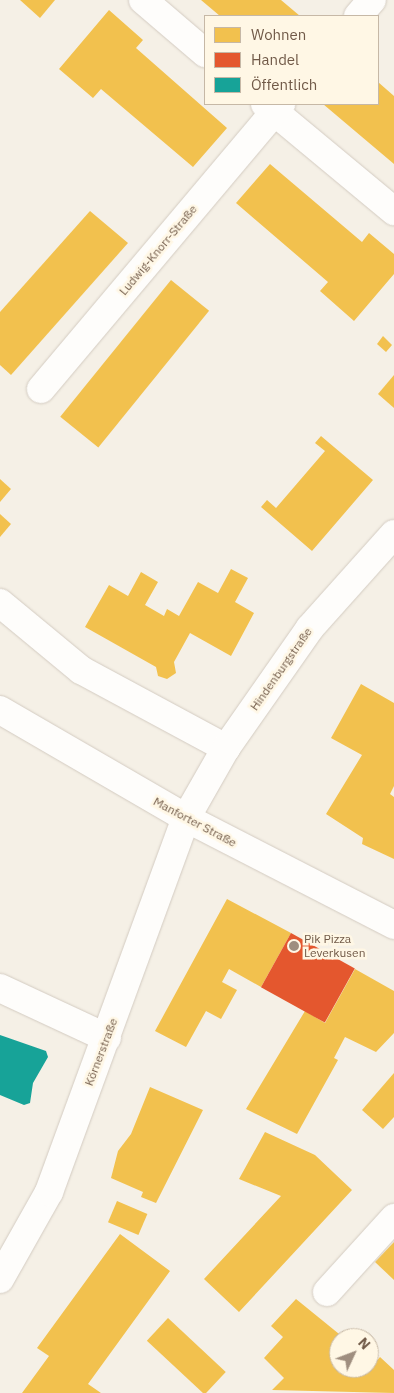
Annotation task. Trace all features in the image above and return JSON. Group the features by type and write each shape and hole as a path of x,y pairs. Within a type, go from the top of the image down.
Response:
{"street":[{"path":"143,0 204,52"},
{"path":"359,15 372,0"},
{"name":"Ludwig-Knorr-Straße","path":"41,389 273,106 394,211"},
{"name":"Hindenburgstraße","path":"186,818 226,748 310,628 394,534"},
{"path":"0,603 81,670 226,748"},
{"name":"Manforter Straße","path":"0,710 186,818 394,926"},
{"name":"Körnerstraße","path":"0,1280 49,1192 186,818"},
{"path":"0,988 107,1038"},
{"path":"327,1292 394,1218"}],"building: Wohnen":[{"path":"20,0 55,0 40,18"},
{"path":"201,0 281,0 299,15 219,15"},
{"path":"109,10 143,40 136,48 227,128 193,167 101,89 93,98 59,69"},
{"path":"379,83 394,96 394,164 324,105 379,105"},
{"path":"270,164 362,242 369,233 394,254 394,274 354,321 320,291 328,282 236,203"},
{"path":"90,211 128,243 11,375 0,365 0,312"},
{"path":"171,280 209,311 98,448 60,417"},
{"path":"383,336 392,345 386,352 377,344"},
{"path":"394,375 394,408 378,394"},
{"path":"321,436 373,480 312,551 261,507 267,500 276,508 325,451 315,443"},
{"path":"0,479 11,489 0,502"},
{"path":"0,514 11,524 0,537"},
{"path":"231,569 248,578 235,602 254,613 231,656 190,633 174,662 176,673 167,679 158,676 156,667 85,627 109,585 128,596 141,572 158,582 145,605 164,616 167,609 179,616 198,582 218,593"},
{"path":"361,684 394,703 394,786 390,794 394,797 394,859 362,844 363,838 326,814 362,755 331,738"},
{"path":"227,899 291,933 261,987 229,969 222,982 237,990 221,1019 206,1011 186,1047 155,1031"},
{"path":"355,969 394,991 394,1033 376,1052 345,1037 334,1058 338,1060 297,1134 246,1109 305,1011 325,1023"},
{"path":"394,1073 394,1117 383,1129 362,1110"},
{"path":"150,1087 203,1110 156,1203 141,1197 143,1192 111,1178 118,1151 131,1134"},
{"path":"265,1132 315,1155 352,1190 239,1312 204,1279 281,1196 239,1179"},
{"path":"117,1201 147,1214 138,1235 108,1222"},
{"path":"120,1234 170,1271 88,1384 101,1393 22,1393 49,1356 37,1348"},
{"path":"394,1242 394,1280 375,1262"},
{"path":"296,1299 332,1328 329,1328 329,1378 379,1378 380,1357 394,1370 394,1393 272,1390 284,1378 264,1358 283,1337 271,1326"},
{"path":"168,1318 226,1372 206,1393 203,1393 147,1341"}],"building: Handel":[{"path":"291,933 355,968 325,1023 261,987"}],"building: Öffentlich":[{"path":"0,1035 46,1051 48,1057 33,1083 30,1103 24,1105 0,1095"}],"place":[{"name":"Pik Pizza Leverkusen","path":"294,946"}]}
